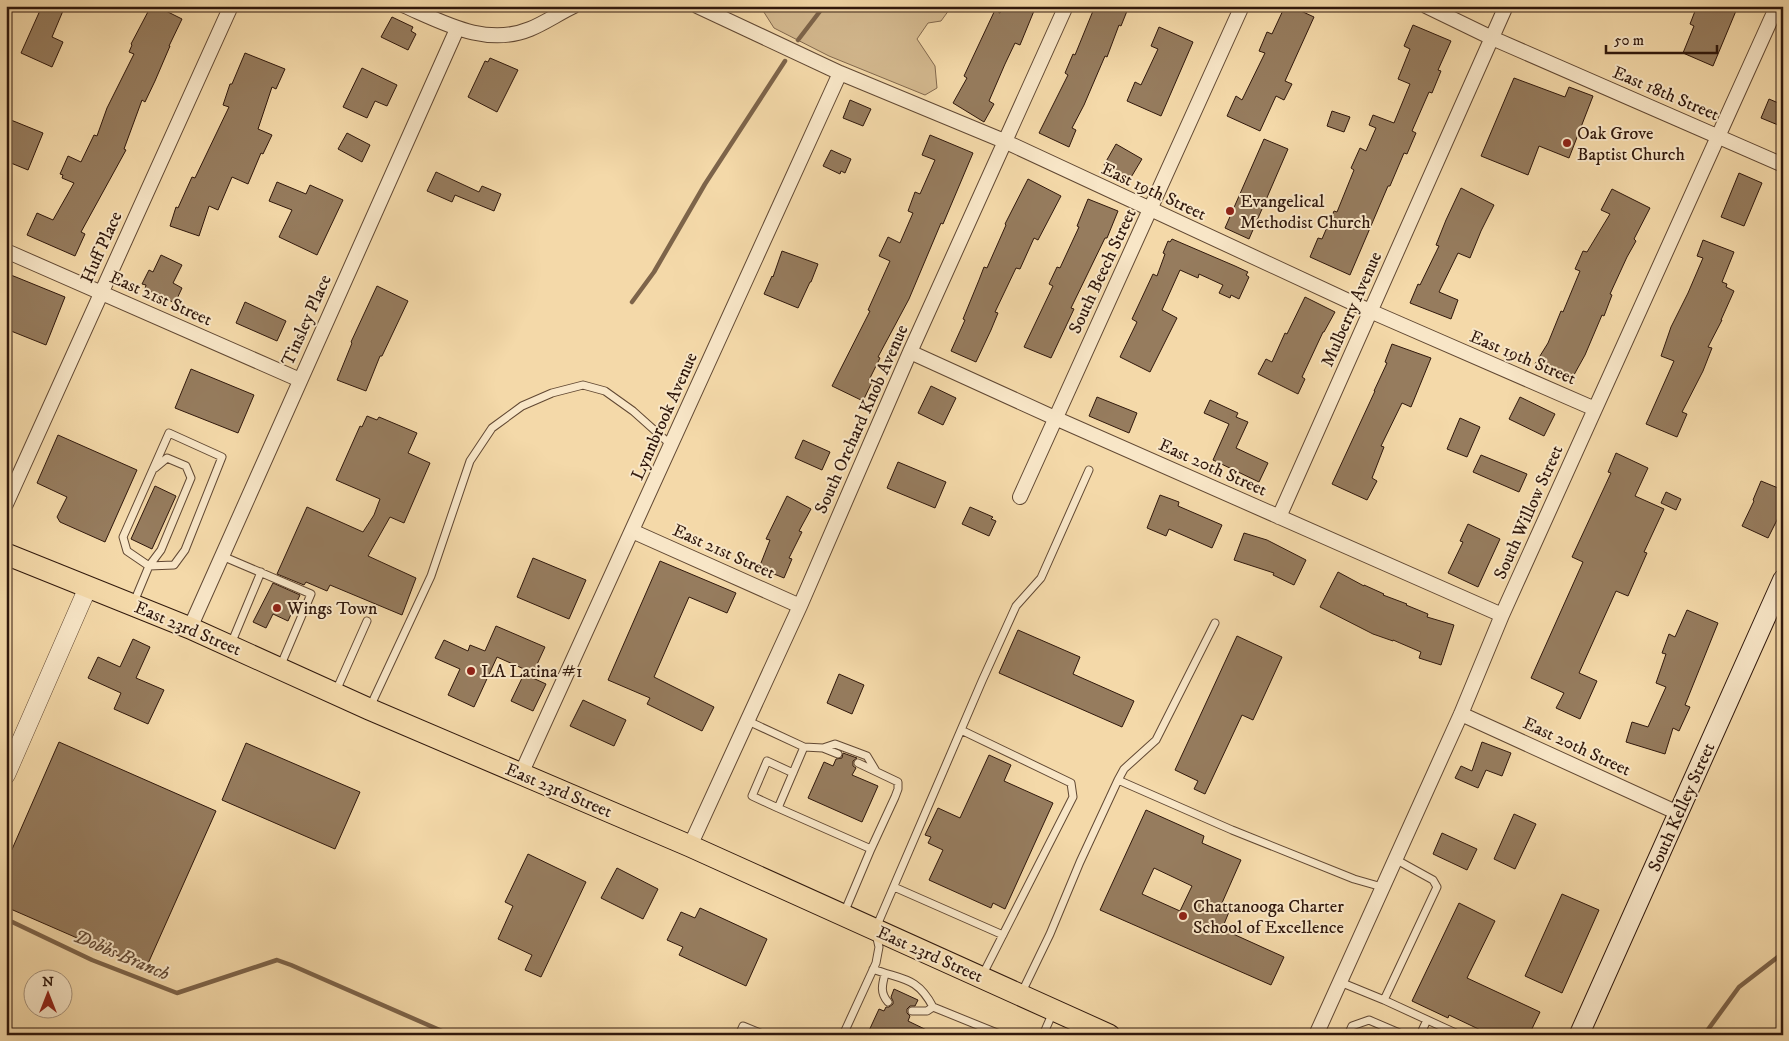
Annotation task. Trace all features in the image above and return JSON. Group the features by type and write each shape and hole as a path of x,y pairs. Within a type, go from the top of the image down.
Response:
{"main road":[{"name":"East 23rd Street","path":"6,554 190,628 334,694 690,846 1109,1035"},
{"name":"South Kelley Street","path":"1580,1035 1783,579"}],"street":[{"name":"Huff Place","path":"6,504 231,6"},
{"path":"405,6 457,29 496,36 529,30 574,6"},
{"name":"East 19th Street","path":"697,6 840,73 1004,142 1370,311 1595,408"},
{"name":"South Orchard Knob Avenue","path":"690,846 800,606 910,352 1066,6"},
{"name":"South Beech Street","path":"1020,497 1242,6"},
{"name":"East 18th Street","path":"1426,6 1492,38 1783,165"},
{"name":"Mulberry Avenue","path":"1279,517 1506,6"},
{"name":"South Willow Street","path":"1316,1035 1461,714 1502,615 1777,6"},
{"name":"Tinsley Place","path":"190,628 457,29"},
{"name":"Lynnbrook Avenue","path":"521,774 840,73"},
{"name":"East 21st Street","path":"6,251 300,380"},
{"name":"East 20th Street","path":"910,352 1502,615"},
{"name":"East 21st Street","path":"632,531 800,606"},
{"path":"6,775 88,587"},
{"name":"East 20th Street","path":"1461,714 1678,813"}],"lane":[{"path":"369,709 431,576 470,461 492,428 522,406 552,393 583,385 605,391 633,411 671,445"},
{"path":"169,433 222,457 185,550 174,565 149,566 127,551 123,537 169,433"},
{"path":"127,551 128,537 156,466 167,458 186,466 191,478 161,550 149,566 133,605"},
{"path":"843,1035 876,963 879,947 876,930 961,730 1016,606 1041,578 1089,470"},
{"path":"222,556 311,594 279,668"},
{"path":"230,646 261,572"},
{"path":"334,694 367,621"},
{"path":"1021,995 1118,780 1124,769 1156,740 1215,623"},
{"path":"748,721 804,747 822,748 838,754"},
{"path":"961,730 1071,783 1073,796 982,978"},
{"path":"822,748 835,744 867,756 877,771"},
{"path":"778,808 804,747"},
{"path":"793,773 767,761 752,796 871,849"},
{"path":"843,915 898,789 898,782 858,763"},
{"path":"1118,780 1241,834 1354,879 1382,887"},
{"path":"1384,1000 1437,887 1433,880 1395,859"},
{"path":"894,887 1003,935"},
{"path":"873,970 909,981 920,987 933,1007 1002,1035"},
{"path":"885,974 882,987 883,997 888,1002"},
{"path":"1340,982 1457,1034"},
{"path":"912,1011 927,1010 933,1007"},
{"path":"1043,1035 1054,1010"},
{"path":"1348,1035 1352,1026 1369,1020 1404,1035"},
{"path":"1420,1035 1427,1020"},
{"path":"739,1035 743,1026 764,1035"}],"shaded area":[{"path":"760,6 952,6 941,21 928,23 917,39 935,66 937,88 925,95 829,56 774,28"}],"building":[{"path":"42,6 65,6 52,37 63,42 52,67 21,53"},
{"path":"151,6 156,6 182,19 145,102 142,100 124,149 126,150 81,232 85,234 75,256 27,235 37,213 53,220 74,183 62,178 63,175 60,174 68,156 81,162 94,135 97,136 107,108 134,54 129,52 131,44"},
{"path":"1004,6 1036,6 1020,45 1015,43 1005,64 989,101 994,104 984,122 953,103 967,78 964,76 995,10 1000,13"},
{"path":"1095,6 1129,6 1121,26 1119,25 1107,57 1105,56 1072,128 1076,130 1069,147 1039,133 1068,75 1065,73 1073,54 1075,55"},
{"path":"1285,6 1290,6 1314,17 1285,81 1292,84 1284,100 1276,96 1260,131 1227,116 1236,96 1242,100 1265,53 1259,51 1267,32 1272,34"},
{"path":"1697,6 1738,6 1713,66 1683,53 1694,26 1690,24"},
{"path":"392,17 413,27 411,31 416,34 408,50 381,37"},
{"path":"1413,25 1451,41 1438,70 1441,71 1432,93 1429,92 1412,131 1416,133 1407,154 1404,153 1390,186 1388,186 1350,275 1310,257 1318,238 1322,239 1334,211 1337,212 1354,170 1351,168 1360,148 1366,151 1376,128 1369,125 1373,115 1394,123 1410,84 1398,79 1410,49 1404,46"},
{"path":"1159,27 1193,42 1161,116 1127,101 1135,82 1141,85 1158,49 1151,46"},
{"path":"245,53 285,69 276,89 272,87 258,129 272,135 263,154 261,153 248,184 232,177 218,210 209,206 199,236 170,226 176,207 178,208 192,177 195,178 229,107 223,105 230,84 232,84"},
{"path":"490,58 518,70 497,112 468,97 485,61 488,62"},
{"path":"362,68 397,85 387,106 375,101 367,118 343,107"},
{"path":"1514,78 1565,97 1569,87 1593,96 1569,158 1539,146 1528,175 1481,156"},
{"path":"1769,99 1783,105 1783,127 1761,118"},
{"path":"850,100 871,109 863,126 843,118"},
{"path":"1332,111 1350,117 1344,132 1327,126"},
{"path":"6,118 43,133 28,170 6,161"},
{"path":"347,133 370,145 362,162 338,149"},
{"path":"930,135 973,153 909,299 878,357 880,358 869,380 872,382 863,401 832,386 870,311 868,310 890,261 879,256 888,237 900,243 913,213 908,211 915,192 920,194 935,160 922,155"},
{"path":"1264,139 1288,149 1249,239 1225,228"},
{"path":"1116,144 1142,159 1130,179 1104,165"},
{"path":"831,150 851,159 845,173 841,171 840,174 823,166"},
{"path":"436,172 479,192 482,186 501,194 494,211 455,195 452,202 427,191"},
{"path":"1739,173 1762,183 1744,226 1721,217"},
{"path":"1028,179 1061,196 1038,240 1034,238 1020,269 1016,268 995,312 998,313 976,362 951,351 965,320 963,319 984,267 987,268 1005,224"},
{"path":"277,182 306,194 310,185 343,200 317,255 279,237 292,210 269,201"},
{"path":"1461,188 1494,205 1470,258 1458,253 1439,292 1458,300 1451,319 1410,303 1439,246 1436,245"},
{"path":"1612,189 1650,208 1610,294 1612,295 1604,316 1602,315 1585,355 1570,382 1535,364 1548,343 1561,311 1563,312 1580,271 1575,269 1583,251 1587,252 1610,214 1601,210"},
{"path":"1088,199 1118,211 1107,238 1105,238 1071,308 1074,309 1051,358 1024,347 1053,286 1049,284 1057,267 1060,268 1079,227 1077,226"},
{"path":"1172,239 1248,272 1246,275 1249,277 1239,299 1231,295 1230,298 1219,293 1223,285 1199,274 1198,278 1180,270 1162,310 1177,318 1150,372 1120,357 1137,322 1132,319 1153,274 1157,276 1165,254 1163,253 1168,241 1170,242"},
{"path":"1703,240 1734,252 1722,282 1727,284 1726,287 1734,291 1708,347 1712,348 1703,371 1682,412 1687,414 1677,437 1646,424 1674,361 1661,356 1671,327 1703,258 1697,256"},
{"path":"782,251 818,264 798,308 764,294 773,277"},
{"path":"161,255 182,265 173,283 182,288 175,303 145,289 146,285 142,284 149,270 153,272"},
{"path":"6,273 65,297 46,345 6,329"},
{"path":"377,286 408,301 382,356 380,356 366,391 337,380 351,342"},
{"path":"1305,297 1335,312 1323,332 1302,377 1305,379 1298,394 1258,374 1266,359 1272,362 1285,333 1287,334"},
{"path":"245,302 286,321 277,341 236,323"},
{"path":"1392,344 1431,358 1411,407 1402,403 1381,446 1384,447 1372,478 1377,481 1367,500 1332,484 1387,363 1385,362"},
{"path":"191,369 254,395 238,433 175,408"},
{"path":"931,386 956,398 943,425 918,413"},
{"path":"1097,397 1137,413 1129,433 1089,416"},
{"path":"1520,397 1555,414 1544,436 1509,419"},
{"path":"1210,400 1238,413 1236,417 1248,422 1236,448 1268,463 1259,482 1213,460 1229,424 1204,413"},
{"path":"367,416 377,420 379,417 417,433 408,453 430,463 404,523 390,517 368,556 416,578 402,615 330,585 327,591 306,582 304,585 277,574 307,507 363,532 374,515 380,499 336,480 360,426 362,427"},
{"path":"1460,418 1480,427 1467,457 1447,449"},
{"path":"58,435 137,470 105,542 60,522 57,517 67,497 37,483"},
{"path":"803,440 830,452 822,470 795,458"},
{"path":"1616,453 1648,468 1635,496 1664,509 1644,552 1647,553 1628,596 1616,591 1579,673 1597,681 1580,719 1556,708 1564,693 1531,678 1583,562 1572,557 1611,473 1608,472"},
{"path":"1481,455 1527,474 1519,492 1473,472"},
{"path":"898,462 946,482 935,508 887,488"},
{"path":"1761,481 1783,490 1783,508 1768,538 1742,526"},
{"path":"155,486 176,496 152,549 131,539"},
{"path":"1666,492 1681,499 1676,510 1661,503"},
{"path":"1160,495 1179,502 1178,506 1222,525 1212,548 1169,529 1166,536 1147,528"},
{"path":"787,496 811,509 799,531 802,532 789,558 792,559 784,578 759,568 770,540 766,539"},
{"path":"970,507 993,517 991,519 996,521 989,536 962,524"},
{"path":"1468,524 1500,539 1478,587 1448,573 1463,542 1460,541"},
{"path":"1244,533 1267,540 1306,560 1294,585 1273,575 1274,573 1234,560"},
{"path":"533,558 586,580 569,619 517,597"},
{"path":"660,561 736,593 727,613 689,597 654,677 714,707 702,731 647,704 650,698 608,680"},
{"path":"1338,572 1383,595 1428,614 1427,617 1454,625 1441,665 1419,658 1421,652 1373,634 1320,607"},
{"name":"Wings Town","path":"273,583 300,595 288,621 273,614 266,628 253,622"},
{"path":"1687,610 1718,623 1685,705 1690,707 1679,731 1673,728 1665,754 1626,742 1632,722 1648,727 1666,687 1656,683 1666,654 1662,653 1669,634 1675,637"},
{"path":"496,626 545,647 533,673 497,657 474,707 448,695 460,669 435,658 444,640 468,651 470,645 485,651"},
{"path":"1018,630 1080,657 1073,674 1134,701 1122,727 999,673"},
{"path":"1237,636 1282,657 1253,720 1242,715 1205,794 1194,789 1198,781 1175,770"},
{"path":"133,639 150,647 136,678 164,690 148,724 114,709 121,693 88,678 98,657 120,667"},
{"path":"524,674 546,684 533,711 511,701"},
{"path":"839,674 864,685 852,714 827,703"},
{"path":"583,700 626,720 614,746 570,726"},
{"path":"59,742 216,811 146,968 6,907 6,863"},
{"path":"1482,742 1511,753 1502,776 1486,770 1478,788 1455,778 1461,766 1472,771"},
{"path":"246,743 360,792 335,849 222,800"},
{"path":"843,753 857,758 853,761 853,766 856,768 852,775 878,786 862,822 808,798 824,762 833,766 836,759 842,758"},
{"path":"989,755 1011,765 1004,781 1053,803 1005,909 993,903 991,908 929,880 943,850 928,843 931,837 925,835 938,808 960,818"},
{"name":"Chattanooga Charter School of Excellence","path":"1146,810 1204,836 1202,843 1241,860 1222,903 1231,907 1222,929 1284,957 1271,985 1100,910","holes":["1154,868 1192,886 1180,911 1142,894"]},
{"path":"1514,814 1536,824 1515,869 1494,859"},
{"path":"1442,833 1477,849 1467,870 1433,854"},
{"path":"528,854 586,882 541,977 525,970 532,955 498,939 513,906 505,902"},
{"path":"617,868 658,889 643,919 601,898"},
{"path":"1562,894 1599,910 1562,993 1525,976"},
{"path":"1459,903 1495,921 1467,978 1540,1012 1529,1035 1491,1035 1449,1015 1448,1018 1412,1001"},
{"path":"700,908 767,939 746,986 679,955 683,947 667,940 681,912 695,918"},
{"path":"894,989 918,1000 915,1006 910,1006 907,1009 907,1013 910,1016 908,1021 937,1035 867,1035 879,1009 884,1011 886,1007 893,1004 891,997"}],"waterway":[{"path":"798,40 824,6"},
{"path":"632,302 654,272 705,184 785,61"},
{"name":"Dobbs Branch","path":"6,919 92,960 177,993 277,960 451,1035"},
{"path":"1704,1035 1739,987 1783,953"}],"place":[{"name":"Oak Grove Baptist Church","path":"1567,143"},
{"name":"Evangelical Methodist Church","path":"1230,211"},
{"name":"Wings Town","path":"277,608"},
{"name":"LA Latina #1","path":"471,671"},
{"name":"Chattanooga Charter School of Excellence","path":"1183,916"}]}
